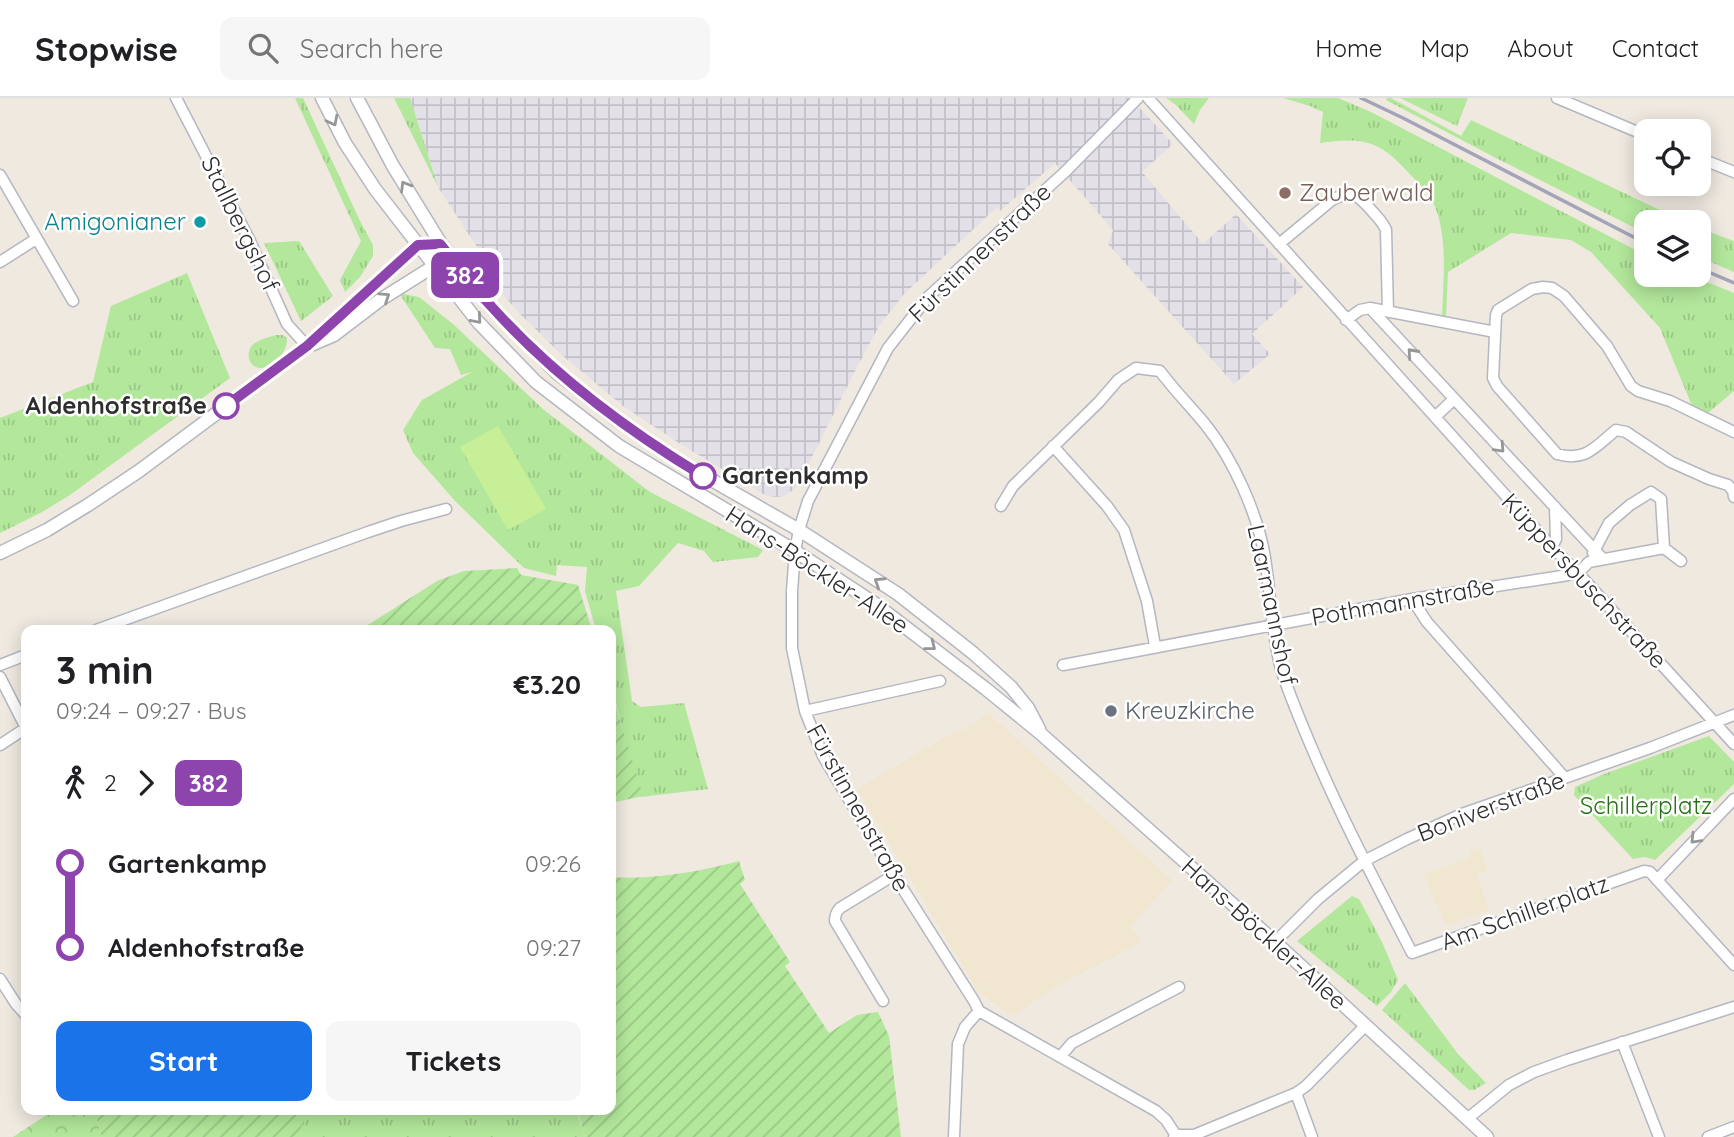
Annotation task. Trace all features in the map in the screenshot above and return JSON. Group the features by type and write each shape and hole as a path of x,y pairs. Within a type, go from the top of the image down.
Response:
{"street":[{"name":"Stallbergshof","path":"176,98 249,239 287,324 307,346"},
{"name":"Hans-Böckler-Allee","path":"322,98 345,144 375,189 478,322 536,382 619,446 794,551 874,603 985,689 1040,733 1275,942 1487,1137"},
{"name":"Hans-Böckler-Allee","path":"357,98 393,166 440,244 490,306 556,372 616,419 675,459 799,530 898,594 1011,687 1028,708 1040,733"},
{"name":"Fürstinnenstraße","path":"979,1012 823,756 805,711 792,648 794,551 808,501 888,348 928,297 1066,171 1138,98"},
{"name":"Küppersbuschstraße","path":"1148,98 1346,320 1734,744"},
{"path":"1557,98 1634,131"},
{"path":"1711,163 1734,172"},
{"path":"0,175 73,301"},
{"path":"1279,244 1338,196 1351,194 1361,199 1384,224 1386,230 1388,312"},
{"path":"0,262 36,239"},
{"path":"0,553 47,530 139,471 307,346 418,245 440,244 434,266 380,300 334,335 307,346"},
{"path":"1734,432 1670,401 1638,391 1631,386 1607,346 1564,296 1552,288 1543,286 1532,289 1498,310 1494,332 1493,378 1497,386 1558,454 1570,457 1586,455 1616,430 1626,432 1671,462 1728,485 1734,497"},
{"path":"1346,320 1360,310 1370,308 1494,332"},
{"name":"Küppersbuschstraße","path":"1370,308 1603,559"},
{"name":"Laarmannshof","path":"1001,506 1013,486 1118,380 1136,368 1160,371 1205,424 1229,458 1251,506 1265,557 1272,624 1281,668 1298,717 1364,861 1412,953"},
{"path":"1435,417 1454,399"},
{"path":"1053,446 1107,506 1124,530 1147,601 1156,646"},
{"path":"1578,573 1589,562 1609,523 1651,492 1661,499 1664,548"},
{"path":"1552,547 1556,539 1555,507"},
{"path":"110,625 368,532 446,509"},
{"path":"1589,562 1664,548 1681,561"},
{"name":"Pothmannstraße","path":"1063,665 1272,624 1578,573"},
{"path":"1412,599 1427,622 1566,778"},
{"path":"0,665 21,657"},
{"path":"985,689 998,675"},
{"path":"0,677 21,719"},
{"path":"805,711 940,681"},
{"name":"Boniverstraße","path":"1275,942 1318,899 1364,861 1462,814 1650,748 1734,715"},
{"path":"0,745 21,732"},
{"path":"1734,799 1657,880 1734,965"},
{"name":"Am Schillerplatz","path":"1412,953 1637,872 1650,872 1657,880"},
{"path":"883,1001 835,921 835,916 841,908 894,875"},
{"path":"0,979 21,1010"},
{"path":"1060,1058 1072,1043 1179,987"},
{"path":"1466,1119 1509,1084 1567,1060 1734,1007"},
{"path":"954,1137 958,1044 965,1027 979,1012 1156,1111 1176,1136 1193,1136 1296,1093 1365,1026"},
{"path":"1622,1042 1659,1137"},
{"path":"1296,1093 1312,1137"},
{"path":"1708,1137 1734,1127"}],"shaded area":[{"path":"410,98 1129,98 1173,144 1142,172 1203,244 1236,214 1303,287 1252,334 1270,354 1234,384 1108,244 1113,230 1055,163 1000,211 997,207 904,294 879,326 799,483 784,496 765,495 623,406 562,355 522,316 489,279 481,253 438,187"},
{"path":"987,712 1172,880 1131,926 1142,942 1052,989 1013,1016 979,993 857,789 945,737 975,724"},
{"path":"1480,848 1488,871 1477,875 1489,910 1446,925 1423,875 1471,857 1469,851"}],"green space":[{"path":"295,98 303,98 373,245 373,256 360,277 345,292 340,280 361,241"},
{"path":"394,98 410,98 438,187"},
{"path":"1166,98 1209,98 1194,124"},
{"path":"1283,98 1338,98 1371,112 1634,249 1634,287 1711,287 1711,284 1734,293 1734,391 1708,413 1692,406 1660,328 1591,252 1571,240 1511,233 1448,272 1446,318 1442,318 1443,242 1441,227 1430,196 1397,161 1378,147 1347,140 1320,143 1323,112"},
{"path":"1391,98 1461,136 1471,120 1660,210 1634,210 1634,227 1386,100"},
{"path":"1400,98 1468,98 1457,126"},
{"path":"1711,232 1734,241 1734,272 1711,262"},
{"path":"299,241 333,296 301,321 264,243"},
{"path":"187,273 230,378 70,495 0,533 0,418 93,382 111,306"},
{"path":"399,293 419,297 453,324 544,410 650,492 763,550 758,557 713,562 704,551 678,543 639,586 616,591 632,701 641,707 684,703 708,789 641,797 616,704 616,625 595,625 585,591 587,567 557,565 556,576 524,568 456,502 413,453 403,430 422,400 472,372 461,375 450,349 435,348"},
{"path":"276,335 287,338 279,358 265,368 252,365 249,353 252,346 260,340"},
{"path":"498,426 546,509 508,530 460,447"},
{"path":"517,568 521,575 578,585 590,625 368,625 437,581 464,571"},
{"path":"616,707 643,796 616,802"},
{"name":"Schillerplatz","path":"1709,736 1734,762 1734,784 1655,860 1645,857 1633,859 1574,795 1575,787 1604,774"},
{"path":"739,861 745,880 740,884 790,962 785,966 829,1033 857,1015 878,1012 889,1036 901,1137 585,1137 578,1115 616,1115 616,877 643,877 708,869"},
{"path":"1352,896 1359,899 1398,980 1377,1006 1297,941"},
{"path":"1405,983 1458,1054 1486,1083 1469,1090 1382,1010"},
{"path":"46,1115 95,1115 102,1137 13,1137"},
{"path":"95,1115 306,1115 297,1137 102,1137"},
{"path":"288,1115 578,1115 585,1137 244,1137"}],"railway":[{"path":"1361,98 1634,237"},
{"path":"1711,273 1734,283"}],"bus line":[{"name":"382","path":"226,406 307,346 418,245 440,244 490,306 556,372 616,419 703,476"}],"place":[{"name":"Zauberwald","path":"1285,193"},
{"name":"Amigonianer","path":"200,222"},
{"name":"Aldenhofstraße","path":"226,406"},
{"name":"Gartenkamp","path":"703,476"},
{"name":"Kreuzkirche","path":"1111,711"}]}
